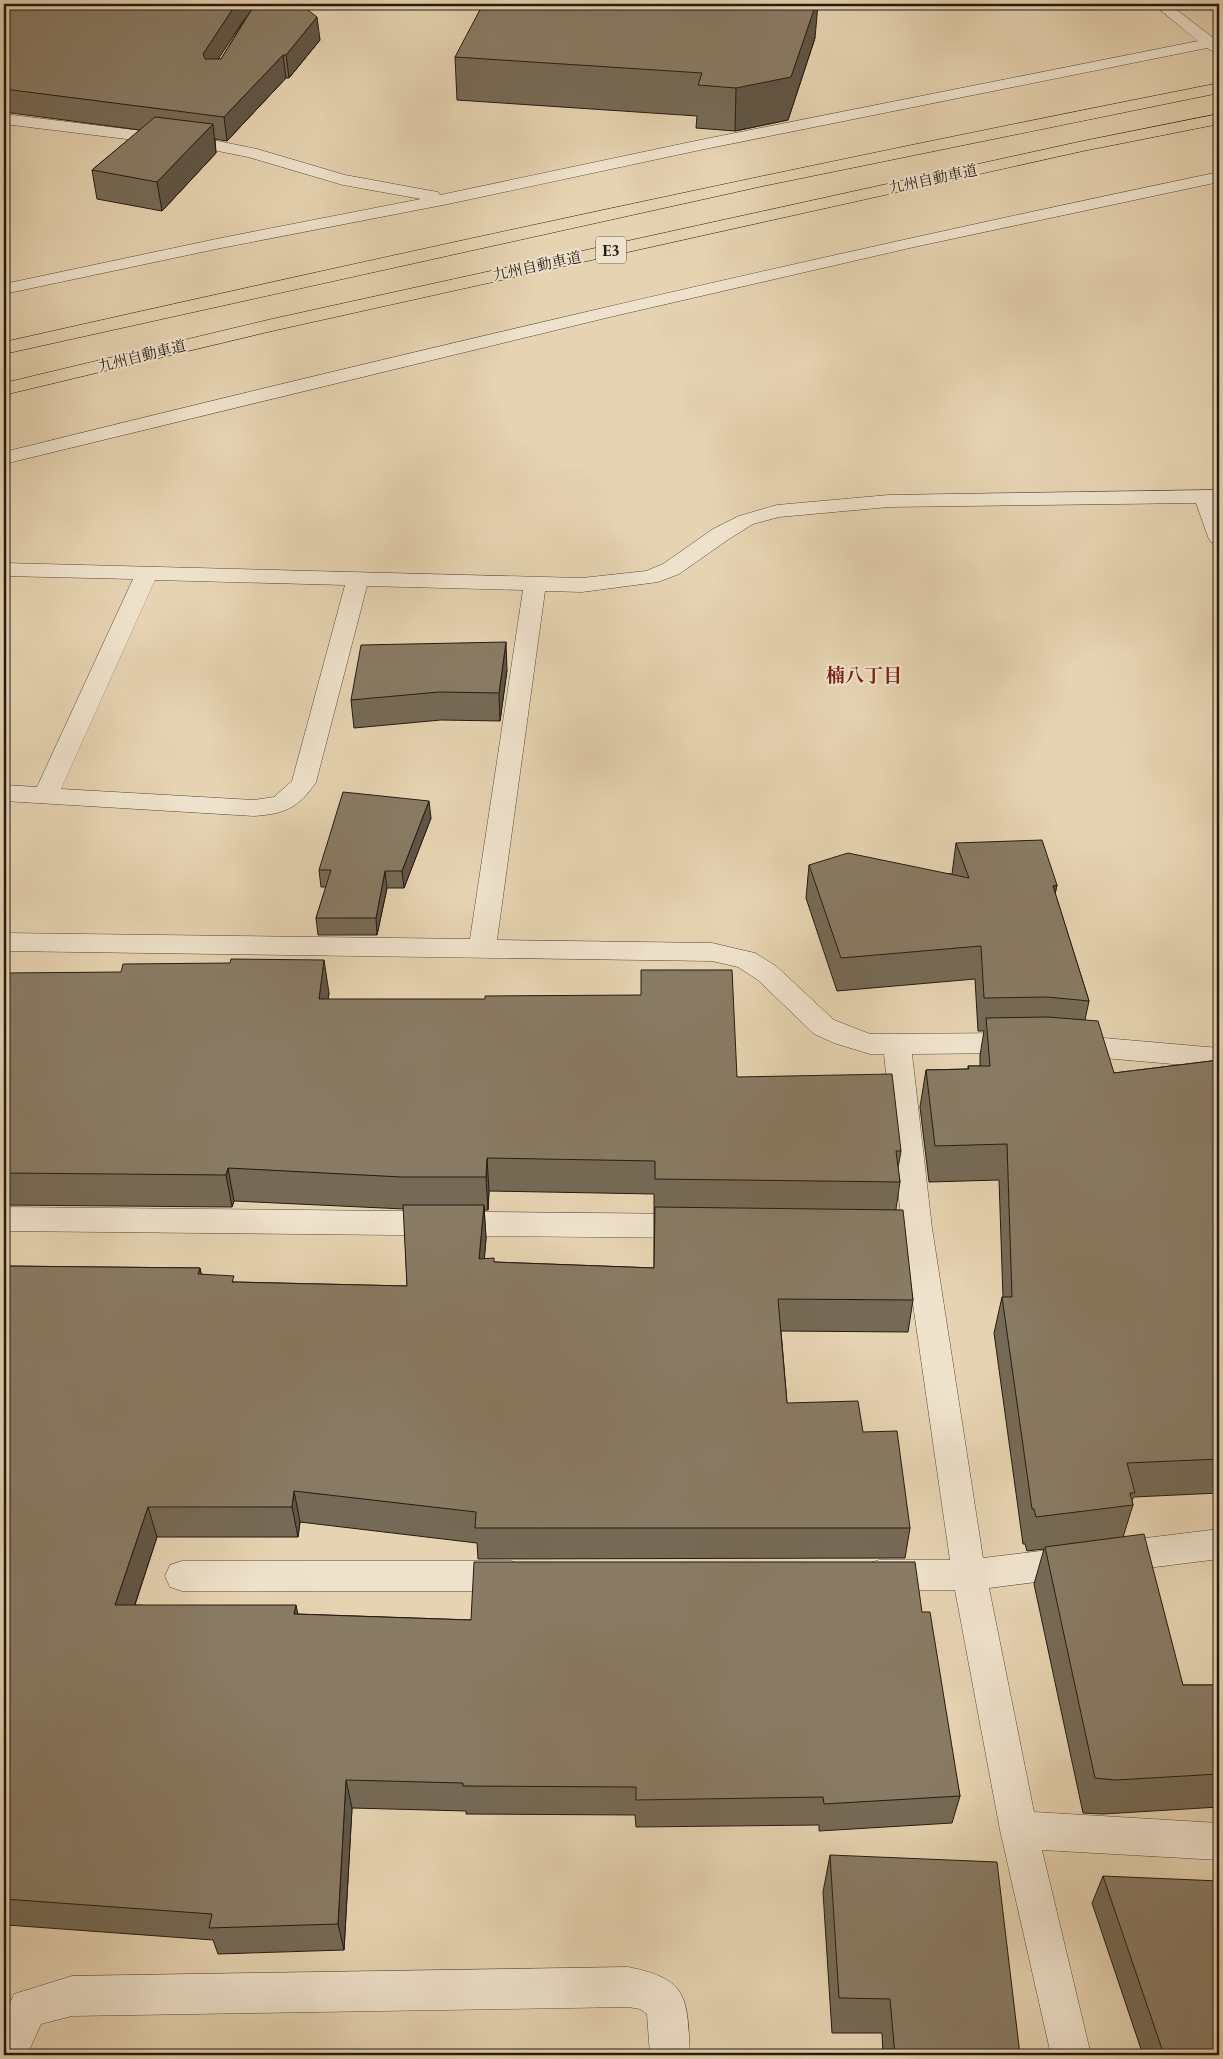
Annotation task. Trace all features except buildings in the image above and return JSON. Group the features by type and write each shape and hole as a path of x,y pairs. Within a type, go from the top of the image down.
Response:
{"highway":[{"name":"九州自動車道","path":"4,348 415,257 1046,122 1219,88"},
{"name":"九州自動車道","path":"4,389 272,325 1082,146 1219,120"}],"street":[{"path":"1160,4 1215,46"},
{"path":"4,289 221,243 448,199 710,143 1215,46"},
{"path":"4,119 208,144 251,153 343,180 448,199"},
{"path":"4,458 413,357 1006,220 1219,177"},
{"path":"4,569 582,585 650,577 671,569 721,534 746,520 777,511 890,501 1212,496 1219,537"},
{"path":"46,796 147,573"},
{"path":"4,793 254,808 269,807 286,802 297,793 304,782 358,578"},
{"path":"482,949 535,585"},
{"path":"4,942 712,952 746,960 767,972 824,1027 844,1036 870,1044 1040,1042 1219,1058"},
{"path":"898,1045 917,1228 969,1575 1020,1830 1072,2055"},
{"path":"4,1219 718,1226"},
{"path":"887,1228 917,1228"},
{"path":"849,1576 969,1575 1219,1544"},
{"path":"182,1576 541,1576"},
{"path":"1020,1830 1219,1841"},
{"path":"7,2055 28,2008 72,1996 628,1987 649,1991 666,2004 670,2055"}],"railway":[{"path":"1213,4 1219,8"}],"district":[{"name":"楠八丁目","path":"864,675"}]}
